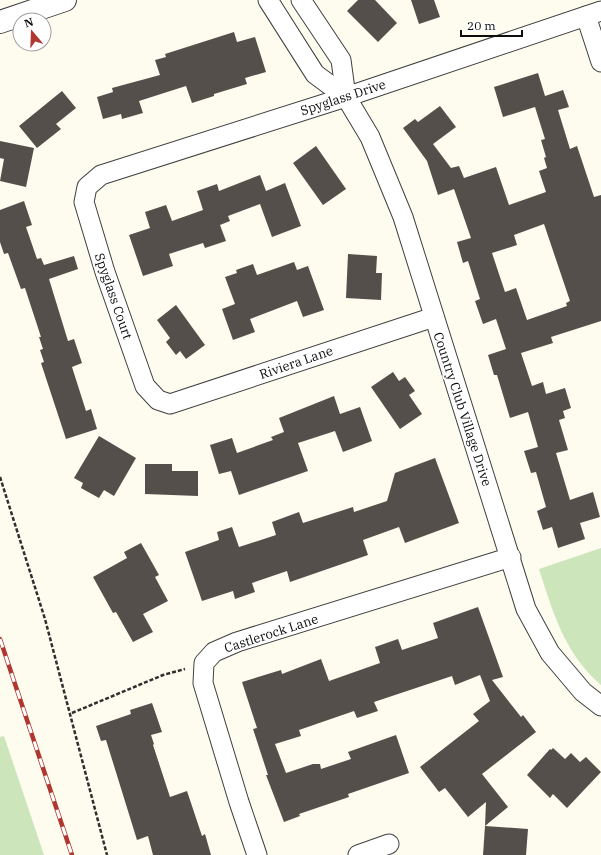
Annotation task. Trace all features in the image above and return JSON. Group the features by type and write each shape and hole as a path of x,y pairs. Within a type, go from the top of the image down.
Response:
{"street":[{"path":"0,22 65,0"},
{"name":"Country Club Village Drive","path":"268,0 314,74 346,97"},
{"name":"Country Club Village Drive","path":"301,0 341,60 346,97 370,137 403,217 511,557 526,609 550,653 583,692 601,706"},
{"path":"594,14 601,62"},
{"name":"Spyglass Drive","path":"87,187 100,175 346,97 594,14"},
{"name":"Spyglass Court","path":"87,187 84,202 105,272 145,386 158,400"},
{"name":"Riviera Lane","path":"158,400 170,404 434,317"},
{"name":"Castlerock Lane","path":"204,664 214,652 237,642 511,557"},
{"path":"204,664 203,683 239,802 257,855"},
{"path":"358,855 389,844"}],"path":[{"path":"0,477 45,619 107,855"},
{"path":"72,713 163,675 204,664"}],"green space":[{"path":"601,548 601,685 578,660 569,646 555,617 539,569"},
{"path":"4,736 44,855 0,855 0,737"}],"building":[{"path":"358,0 375,0 397,23 378,42 347,11"},
{"path":"411,0 434,0 440,17 419,24"},
{"path":"234,32 237,42 255,37 266,72 245,78 247,84 214,94 214,96 192,103 186,86 139,101 143,113 122,119 121,114 103,119 97,97 113,92 112,88 160,75 155,60 166,57 165,54"},
{"path":"538,73 545,96 563,90 569,107 558,110 570,149 577,146 594,197 601,195 601,321 551,337 553,343 521,353 532,386 543,382 546,394 565,388 571,408 563,411 565,418 559,420 568,450 556,453 570,500 593,492 600,517 580,523 585,539 558,548 552,527 543,530 537,511 546,507 536,472 531,473 524,451 538,447 528,412 510,418 497,375 494,375 488,355 506,349 496,319 483,324 475,301 480,299 468,261 463,263 457,242 471,238 454,189 438,195 427,161 403,128 415,119 418,122 440,106 456,127 433,144 451,168 459,166 464,178 496,167 509,205 546,192 539,171 547,168 544,158 546,157 541,140 545,139 535,107 503,117 494,87","holes":["544,224 570,301 566,303 567,306 527,320 516,288 505,292 492,253 517,245 514,235"]},
{"path":"62,91 76,108 56,124 61,129 37,148 19,126"},
{"path":"0,141 34,148 26,187 0,181 4,159 0,158"},
{"path":"316,146 346,189 323,205 293,163"},
{"path":"260,175 266,191 285,183 301,226 272,237 260,204 228,216 230,221 220,225 226,241 205,248 203,243 169,254 173,266 143,276 129,235 150,228 145,212 166,205 172,221 203,210 197,191 217,184 219,191"},
{"path":"24,201 32,225 26,227 37,259 41,258 44,265 74,256 78,269 49,279 68,341 74,339 82,363 72,367 86,411 91,409 97,429 66,439 41,363 44,362 40,350 43,349 39,337 41,337 25,288 21,289 8,253 4,254 0,242 0,210"},
{"path":"348,254 377,256 376,273 382,273 381,300 346,298"},
{"path":"294,262 297,270 308,266 324,310 303,317 297,301 250,319 255,332 233,340 222,309 235,304 225,277 237,273 236,270 253,264 257,275"},
{"path":"176,305 205,345 186,359 180,351 176,355 166,342 170,338 157,320"},
{"path":"393,372 399,381 405,377 415,391 409,395 422,414 400,429 371,387"},
{"path":"334,396 340,414 360,407 372,441 343,452 335,431 298,443 308,471 239,495 231,471 219,474 210,445 232,438 237,453 273,440 271,437 284,432 279,418"},
{"path":"99,436 136,458 114,496 104,490 99,498 81,488 83,483 74,478"},
{"path":"435,458 459,523 405,543 399,527 363,540 368,555 290,582 287,571 252,583 255,592 235,599 233,591 202,601 185,552 219,540 217,532 232,527 239,547 276,535 272,522 299,512 303,523 353,507 354,512 387,501 395,473"},
{"path":"145,464 172,464 172,471 198,471 198,496 145,494"},
{"path":"141,543 159,575 155,577 168,601 143,614 153,632 133,642 116,612 113,613 93,577 127,558 124,552"},
{"path":"478,607 503,677 492,680 521,717 523,715 536,732 482,774 508,807 485,826 486,802 468,817 445,788 439,792 420,767 479,721 473,714 490,701 480,675 455,685 452,676 374,702 378,711 357,718 354,711 299,730 301,736 275,744 286,773 313,764 320,764 321,769 351,759 348,752 396,735 409,773 348,794 349,797 299,814 300,816 284,822 266,775 268,775 253,729 257,728 242,682 281,670 282,674 321,659 329,681 380,663 375,647 398,639 402,650 438,638 433,623"},
{"path":"152,703 162,732 151,735 170,797 187,791 202,836 205,834 211,855 153,855 148,836 137,840 106,740 101,741 96,726 131,714 130,710"},
{"path":"553,748 565,759 571,753 580,762 586,757 601,772 567,808 553,794 550,798 527,775 550,749 551,750"},
{"path":"485,826 528,829 526,855 483,855"}],"railway":[{"path":"0,639 72,855"}]}
